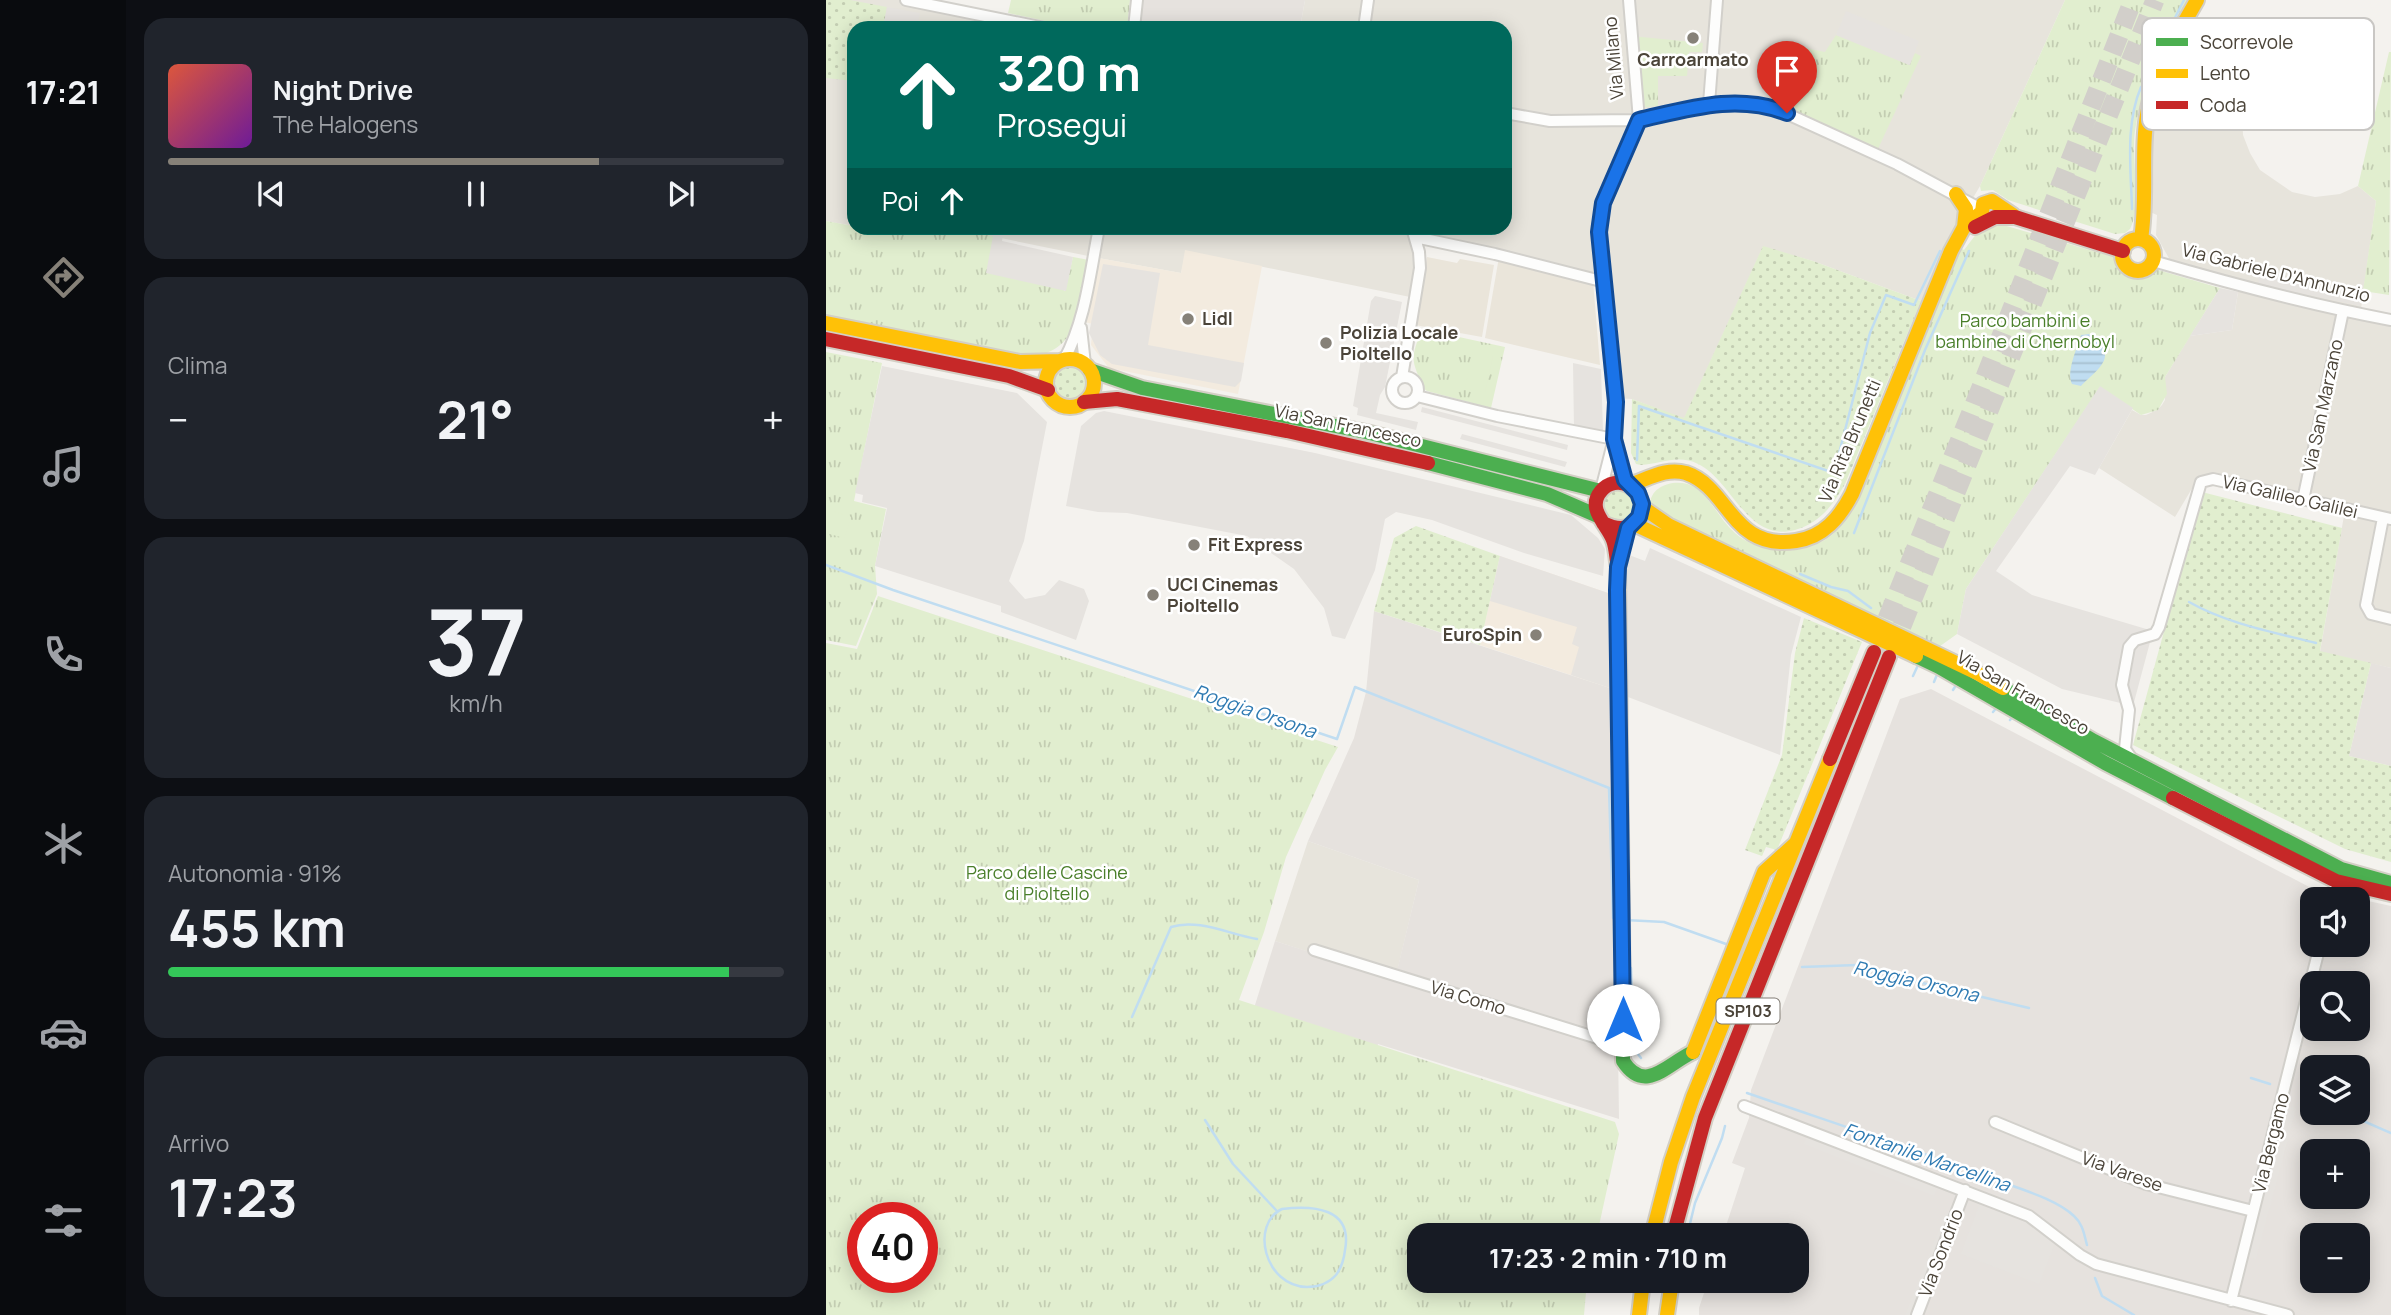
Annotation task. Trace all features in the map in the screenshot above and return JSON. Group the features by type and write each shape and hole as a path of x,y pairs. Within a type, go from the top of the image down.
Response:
{"main road":[{"path":"2188,18 2197,0"},
{"path":"2123,251 2128,243 2141,239 2146,217 2148,130"},
{"path":"1954,194 1965,208 1961,232"},
{"name":"Via Gabriele D'Annunzio","path":"1988,211 2059,229 2123,251 2123,261 2136,271 2146,269 2153,261 2152,247 2141,239"},
{"name":"Via Rita Brunetti","path":"1676,471 1701,481 1742,528 1763,540 1798,541 1816,535 1831,525 1852,494 1940,276 1961,232 1988,211"},
{"path":"826,323 1020,362 1075,359 1087,367 1094,385 1091,395 1084,402 1073,406 1063,405 1054,400 1048,390 1049,373 1062,360"},
{"path":"826,339 1009,376 1048,390"},
{"name":"Via San Francesco","path":"1087,367 1115,380 1142,388 1366,432 1601,491"},
{"name":"Via San Francesco","path":"1084,402 1117,399 1366,448 1503,482 1578,505 1600,519"},
{"path":"1676,471 1662,472 1628,485 1613,484 1601,491 1596,503 1600,519 1614,543 1618,567 1623,1061 1631,1073 1639,1076 1656,1075 1681,1056 1693,1052 1764,872 1796,843"},
{"path":"1618,567 1631,526 1639,517 1642,503 1656,479 1676,471"},
{"path":"1628,485 1637,491 1642,503"},
{"name":"Via San Francesco","path":"1642,503 1668,525 1688,536 1977,673 2094,741 2341,869 2391,883"},
{"path":"1600,519 1613,529 1631,526"},
{"name":"Via San Francesco","path":"1631,526 1939,667 2105,763 2336,881 2391,894"},
{"name":"SP103","path":"1655,1223 1671,1162 1688,1113 1874,652"},
{"name":"SP103","path":"1677,1223 1705,1118 1889,657"},
{"name":"SP103","path":"1685,1223 1705,1147 1793,897"},
{"path":"1639,1315 1642,1293"},
{"path":"1660,1315 1663,1293"},
{"path":"1667,1315 1670,1293"}],"street":[{"path":"906,0 1010,21"},
{"path":"1135,21 1137,0"},
{"path":"1365,21 1368,0"},
{"name":"Via Milano","path":"1601,491 1614,439 1616,402 1599,232 1600,212 1639,120 1629,0"},
{"path":"1709,104 1717,0"},
{"path":"1512,114 1550,121 1639,120 1709,104 1746,103 1772,107 1897,163 1988,211"},
{"path":"1062,360 1074,341 1080,321 1098,235"},
{"path":"1402,377 1410,378 1419,389 1413,401 1407,403 1395,399 1392,395 1393,385 1402,377 1420,272 1420,256 1415,235"},
{"path":"1425,235 1605,282"},
{"name":"Via Gabriele D'Annunzio","path":"2153,261 2247,289 2391,320"},
{"name":"Via San Marzano","path":"2303,500 2343,311"},
{"path":"1080,321 1087,367"},
{"path":"1417,396 1497,416 1614,439"},
{"name":"Via Milano","path":"1614,439 1628,485"},
{"name":"Via Galileo Galilei","path":"2126,724 2129,710 2122,685 2129,647 2135,639 2151,636 2158,631 2198,487 2206,479 2387,519"},
{"path":"2387,519 2365,603 2371,614 2391,620"},
{"path":"2094,741 2109,742 2126,724"},
{"path":"2126,724 2125,749 2134,761"},
{"path":"2335,887 2336,881"},
{"name":"Via Como","path":"1314,950 1623,1046"},
{"name":"Via Bergamo","path":"2231,1301 2317,957"},
{"path":"1744,1106 2029,1216 2096,1264 2288,1315"},
{"name":"Via Varese","path":"1995,1122 2146,1184 2253,1212"},
{"name":"Via Sondrio","path":"1917,1315 1965,1190"}],"shaded area":[{"path":"826,0 906,0 1010,21 847,21 847,225 826,221"},
{"path":"1137,0 1305,0 1301,21 1135,21"},
{"path":"1305,0 2065,0 1980,186 1953,232 1921,301 1813,261 1763,247 1684,419 1632,399 1615,398 1605,282 1416,237 1415,298 1186,251 1181,273 986,235 1512,235 1512,21 1301,21"},
{"path":"887,7 920,13 918,21 884,21"},
{"path":"1846,11 1919,41 1910,65 1836,35"},
{"path":"2151,130 2243,130 2250,153 2260,170 2292,192 2315,197 2340,194 2358,186 2376,201 2361,309 2248,286 2171,262 2156,235 2157,215 2150,212"},
{"path":"988,235 1003,235 1002,241 1073,257 1066,291 986,273 993,236"},
{"path":"1185,250 1262,266 1238,394 1109,368 1091,345 1093,324 1080,321 1093,257 1181,273"},
{"path":"1427,257 1457,263 1460,259 1494,265 1482,337 1415,325"},
{"path":"1499,257 1593,281 1600,365 1485,338"},
{"path":"1103,264 1160,273 1148,345 1244,363 1241,381 1235,387 1112,364 1100,355 1089,333"},
{"path":"2257,273 2359,296 2360,306 2259,284"},
{"path":"2239,286 2391,320 2391,668 2320,652 2345,510 2200,475 2175,517 2099,468 2132,410 2146,415 2162,405 2165,400 2165,377 2190,336 2232,330"},
{"path":"2220,288 2238,292 2232,330 2190,336"},
{"path":"1375,296 1402,302 1385,387 1380,395 1376,413 1418,422 1416,430 1357,415 1358,408 1353,406 1371,301"},
{"path":"1573,363 1601,369 1603,431 1574,429"},
{"path":"882,366 1017,393 1047,422 1024,541 1009,581 1025,599 1045,595 1059,580 1084,589 1089,601 1076,640 1001,612 1001,606 875,566 887,508 862,502 863,495 855,493"},
{"path":"2100,386 2133,408 2095,475 2070,466 1996,571 2032,595 2153,631 2133,706 2062,689 1957,634 1966,589"},
{"path":"1422,407 1568,445 1567,450 1421,412"},
{"path":"1104,411 1315,453 1571,515 1598,538 1605,549 1603,576 1524,553 1432,520 1396,512 1385,519 1375,570 1345,639 1332,636 1324,608 1294,569 1247,536 1127,513 1098,512 1066,506 1081,426 1096,413"},
{"path":"1462,434 1567,462 1565,467 1460,439"},
{"path":"1650,548 1801,617 1791,655 1780,755 1628,697 1625,577 1629,555 1645,561"},
{"path":"1500,556 1608,593 1613,689 1480,645"},
{"path":"1500,556 1608,593 1612,597 1613,689 1571,675 1579,647 1572,644 1577,627 1490,601"},
{"path":"1374,611 1613,689 1619,1119 1378,1044 1347,1153 1245,1037 1275,941 1395,979 1419,880 1308,841 1354,738 1366,692"},
{"path":"2371,663 2391,668 2391,766 2349,756"},
{"path":"1931,689 2309,887 2300,887 2300,957 2370,957 2370,901 2391,906 2391,1315 1699,1315 1704,1293 1809,1293 1809,1223 1727,1223 1745,1168 1732,1163 1749,1118 1751,1090 1900,699"},
{"path":"1308,841 1419,880 1395,980 1275,941"},
{"path":"2280,1105 2296,1108 2256,1259 2242,1256"},
{"path":"1807,1136 1937,1188 1934,1196 1804,1144"},
{"path":"1980,1203 2028,1222 2055,1243 2039,1284 1961,1254"},
{"path":"1946,1212 1951,1214 1911,1315 1905,1315"}],"green space":[{"path":"826,0 850,0 887,7 884,21 847,21 847,80 826,78"},
{"path":"1011,0 1130,0 1128,21 1045,21 1008,13"},
{"path":"2065,0 2188,0 2178,18 2142,18 2142,100 2135,131 2136,195 2130,229 2125,233 2115,234 2008,200 1993,190 1981,191 1980,186"},
{"path":"1836,35 1909,65 1915,53 1921,56 1877,151 1771,102 1780,43 1825,52"},
{"path":"1631,36 1703,43 1702,52 1689,52 1687,76 1658,76 1658,106 1637,108"},
{"path":"2391,52 2389,295 2363,291 2376,201 2358,186 2371,130 2374,130 2374,117"},
{"path":"826,221 847,225 847,235 994,236 1065,291 1073,257 1089,260 1076,321 1069,334 1060,345 1048,352 1032,356 826,316"},
{"name":"Parco bambini e bambine di Chernobyl","path":"1993,222 2220,288 2165,377 2167,394 2158,410 2141,415 2100,387 1966,589 1957,634 1936,649 1684,531 1650,505 1651,498 1661,487 1682,483 1696,488 1735,533 1758,546 1799,549 1812,546 1835,532 1847,518 1861,491 1956,256 1977,233"},
{"path":"1763,246 1813,261 1921,301 1845,484 1825,512 1812,523 1795,530 1778,532 1765,528 1752,519 1721,483 1698,464 1676,460 1641,465 1636,464 1631,453 1632,399 1684,418"},
{"path":"1422,329 1505,347 1491,408 1424,389 1414,359 1415,347"},
{"path":"1473,351 1493,356 1485,392 1465,388"},
{"path":"826,352 882,363 854,501 886,509 875,566 877,594 856,646 826,640"},
{"path":"1070,367 1082,371 1086,383 1082,395 1070,399 1058,395 1054,383 1058,371"},
{"path":"1618,490 1629,495 1634,506 1629,517 1618,522 1607,517 1602,506 1607,495"},
{"path":"2202,492 2342,528 2320,651 2371,663 2349,756 2391,766 2391,862 2345,849 2133,745"},
{"path":"826,509 851,517 844,538 826,533"},
{"path":"1416,526 1500,556 1480,645 1374,611 1394,538"},
{"name":"Parco delle Cascine di Pioltello","path":"878,596 1338,747 1286,857 1264,932 1239,1000 1615,1122 1619,1134 1600,1223 1407,1223 1407,1293 1586,1293 1584,1315 826,1315 826,643 857,649"},
{"path":"1804,618 1862,642 1777,850 1766,847 1762,856 1745,850 1782,755 1795,653"}],"water":[{"path":"2089,334 2104,349 2104,361 2081,386 2072,384 2071,366 2081,335"}],"waterway":[{"path":"2175,18 2184,0"},
{"path":"2132,209 2131,132 2141,87"},
{"path":"1637,460 1639,406 1834,473 1870,333 1886,295 1914,305 1940,251"},
{"path":"1854,533 1925,350 1969,251"},
{"name":"Roggia Orsona","path":"826,565 1337,739 1355,687 1609,788 1615,919"},
{"path":"1800,574 1848,591 1871,608"},
{"path":"2189,602 2235,622 2316,643"},
{"path":"1913,676 1919,663"},
{"path":"1934,682 1938,672"},
{"path":"1953,690 1958,682"},
{"path":"1993,712 1998,706"},
{"path":"2010,720 2014,715"},
{"name":"Roggia Orsona","path":"1625,920 1664,922 1726,944"},
{"name":"Fontanile Marcellina","path":"1132,1017 1171,927 1203,926 1257,939"},
{"name":"Roggia Orsona","path":"1802,967 1857,965 1884,974 2029,1008"},
{"name":"Fontanile Marcellina","path":"1631,968 1634,1049 1641,1058"},
{"name":"Roggia Orsona","path":"2251,1078 2270,1084"},
{"name":"Fontanile Marcellina","path":"1747,1093 2046,1199 2077,1219 2087,1245"},
{"path":"1205,1120 1233,1164 1276,1210"},
{"name":"Roggia Orsona","path":"2370,1124 2391,1133"},
{"path":"1690,1223 1695,1203 1725,1126"},
{"path":"1282,1209 1318,1209 1328,1212 1343,1225 1346,1236 1343,1260 1330,1281 1311,1287 1292,1284 1280,1277 1272,1266 1266,1253 1266,1227 1272,1217 1282,1209"},
{"name":"Fontanile Marcellina","path":"2095,1278 2102,1296 2134,1315"}],"tunnel":[{"path":"1876,646 2133,0"},
{"path":"2148,18 2155,0"},
{"path":"1891,653 2142,32"}],"traffic: fast":[{"path":"1090,370 1142,388 1366,432 1601,491"},
{"path":"1428,463 1547,494 1598,516"},
{"path":"1916,656 2105,763 2173,798"},
{"path":"2003,688 2094,741 2341,869 2391,883"},
{"path":"1622,921 1623,1061 1631,1071 1640,1076 1648,1076 1657,1074 1693,1052"}],"traffic: slow":[{"path":"2187,18 2197,0"},
{"path":"2141,239 2146,130"},
{"path":"1956,194 1966,209 1964,227"},
{"path":"1982,212 1983,204 1992,201 2013,215"},
{"path":"1629,485 1657,474 1686,473 1713,491 1744,528 1758,537 1774,542 1806,539 1830,525 1852,494 1951,251 1964,227 1982,212"},
{"path":"2138,239 2149,244 2154,255 2149,266 2138,271 2127,266 2122,255 2127,244 2138,239"},
{"path":"826,323 1020,362 1061,361"},
{"path":"1070,359 1087,366 1094,383 1087,400 1070,407 1053,400 1046,383 1053,366 1070,359"},
{"path":"1642,507 1668,525 1977,673 2003,688"},
{"path":"1634,524 1916,656"},
{"path":"1655,1223 1671,1162 1693,1097 1830,759"},
{"path":"1693,1052 1764,872 1795,844"},
{"path":"1639,1315 1642,1293"},
{"path":"1667,1315 1670,1293"}],"traffic: jam":[{"path":"1975,227 1995,217 2015,217 2123,251"},
{"path":"826,339 1009,376 1048,390"},
{"path":"1084,402 1117,399 1287,431 1428,463"},
{"path":"1603,523 1609,526 1621,528 1635,522 1639,517 1641,502 1634,489 1628,485 1614,483 1601,491 1596,504 1599,516 1603,522 1606,528 1613,540 1618,567 1622,921"},
{"path":"1830,759 1874,652"},
{"path":"1677,1223 1705,1118 1889,657"},
{"path":"2173,798 2336,881 2391,894"}],"place":[{"name":"Carroarmato","path":"1693,38"},
{"name":"Lidl","path":"1188,319"},
{"name":"Polizia Locale Pioltello","path":"1326,343"},
{"name":"Fit Express","path":"1194,545"},
{"name":"UCI Cinemas Pioltello","path":"1153,595"},
{"name":"EuroSpin","path":"1536,635"}],"route":[{"path":"1623,1020 1617,590 1618,567 1628,528 1639,517 1642,504 1638,493 1626,484 1614,439 1616,402 1599,232 1600,212 1639,120 1709,104 1746,103 1772,107 1787,113"}]}
